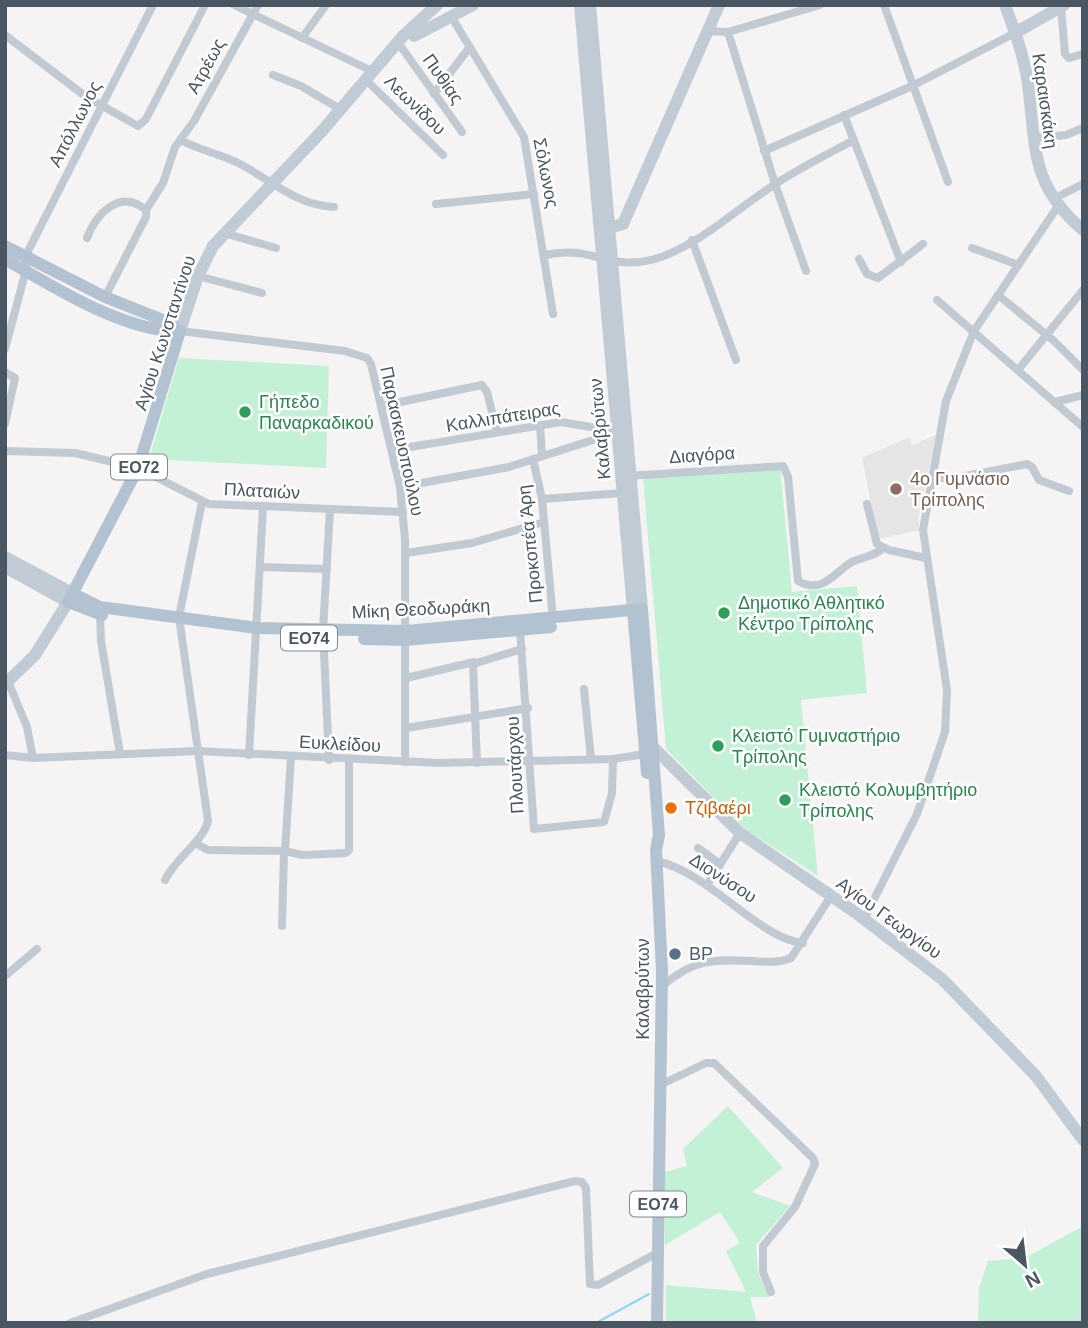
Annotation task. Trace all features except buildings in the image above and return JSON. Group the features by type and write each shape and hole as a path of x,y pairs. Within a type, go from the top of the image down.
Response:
{"main road":[{"name":"Αγίου Κωνσταντίνου","path":"70,597 138,468 180,331 208,253 399,44 450,9 473,5"},
{"name":"Καλαβρύτων","path":"580,5 606,229"},
{"name":"Καλαβρύτων","path":"590,5 607,261 648,749 659,835 657,855 662,986 660,1085"},
{"path":"606,229 623,224 719,5"},
{"name":"Καραισκάκη","path":"1005,5 1027,78 1032,138 1038,170 1056,203 1083,230"},
{"path":"1015,33 1062,6"},
{"name":"Αγίου Κωνσταντίνου","path":"399,44 403,36 431,7"},
{"path":"421,31 431,7 450,9"},
{"path":"5,246 26,263 132,322 163,331 180,331"},
{"path":"5,259 26,263 168,322 180,331"},
{"name":"Καλαβρύτων","path":"626,477 623,494 638,614"},
{"name":"Μίκη Θεοδωράκη","path":"5,557 100,615 257,632 323,634 406,635 520,630 553,623"},
{"name":"Μίκη Θεοδωράκη","path":"5,567 70,597 100,607 180,622"},
{"name":"ΕΟ72","path":"7,681 35,655 70,597"},
{"name":"Μίκη Θεοδωράκη","path":"406,635 638,614"},
{"name":"Αγίου Γεωργίου","path":"648,749 740,833 864,919 948,985 1043,1084 1083,1140"},
{"name":"ΕΟ74","path":"657,1323 660,1085"}],"street":[{"name":"Απόλλωνος","path":"5,349 26,263 153,5"},
{"path":"5,36 101,107 138,126 146,119 205,5"},
{"name":"Λεωνίδου","path":"234,5 255,10 368,75 443,155"},
{"path":"302,38 326,5"},
{"path":"707,31 727,32 820,5"},
{"path":"884,5 948,182"},
{"path":"1062,6 1065,54 1069,58 1083,54"},
{"name":"Σόλωνος","path":"450,9 469,48 524,137 554,314"},
{"name":"Ατρέως","path":"105,297 146,217 146,210 163,183 180,140 194,121 255,10"},
{"path":"727,32 775,184 807,271"},
{"path":"764,151 912,86 1015,33"},
{"name":"Πυθίας","path":"399,44 462,132"},
{"path":"434,94 469,48"},
{"path":"273,75 301,86 340,109"},
{"path":"844,115 901,262"},
{"path":"1032,138 1066,135 1083,128"},
{"path":"180,140 236,162 271,185 316,205 334,207"},
{"path":"545,255 570,250 623,264 655,259 692,240 775,184 854,140"},
{"path":"864,919 917,814 945,732 947,690 923,530 946,401 974,331 1019,265 1056,203 1083,184"},
{"path":"436,204 534,194"},
{"path":"87,238 95,218 105,208 131,204 146,210"},
{"path":"224,233 276,248"},
{"path":"692,240 737,360"},
{"path":"859,259 867,274 874,278 901,262 923,244"},
{"path":"972,248 1019,265"},
{"path":"198,276 262,293"},
{"path":"1018,370 1083,290"},
{"path":"998,295 1047,334 1083,370"},
{"path":"937,300 1083,427"},
{"path":"1075,300 1083,307"},
{"name":"Παρασκευοπούλου","path":"180,331 359,355 371,364 392,450 403,512 406,553 405,762"},
{"path":"5,372 15,378 5,424"},
{"path":"381,406 476,386 484,387 497,432"},
{"path":"1055,402 1083,395"},
{"name":"Καλλιπάτειρας","path":"392,450 568,422 623,431"},
{"name":"Προκοπέα Άρη","path":"540,425 538,457 553,623"},
{"path":"400,487 502,468 623,431"},
{"name":"Πλαταιών","path":"5,451 75,453 138,468 202,502 263,508 403,512"},
{"path":"932,478 955,478 1027,464 1032,467 1039,480 1069,491"},
{"name":"Διαγόρα","path":"626,477 783,466 788,477 798,581 809,585 826,583 851,563 883,548"},
{"path":"542,499 623,494"},
{"path":"165,880 173,864 195,843 208,821 180,622 202,502"},
{"path":"867,504 875,540 883,548 926,558"},
{"path":"249,755 263,508"},
{"path":"329,760 323,634 330,509"},
{"path":"406,553 472,543 544,522"},
{"path":"260,567 327,569"},
{"path":"100,615 101,641 120,754"},
{"name":"Πλουτάρχου","path":"520,630 528,708 534,829 604,822 612,793 613,759"},
{"path":"405,678 522,649"},
{"path":"474,662 477,763"},
{"path":"7,681 27,727 33,758"},
{"path":"584,689 591,759"},
{"path":"406,728 528,708"},
{"name":"Ευκλείδου","path":"5,755 33,758 198,751 349,761 477,763 530,758 613,759 648,749"},
{"path":"282,926 291,757"},
{"path":"195,843 208,850 284,851 303,855 348,852 349,761"},
{"path":"707,885 740,833"},
{"path":"698,848 720,864"},
{"name":"Διονύσου","path":"657,855 707,885 782,939 803,943"},
{"path":"662,986 683,970 703,961 786,960 794,956 831,896"},
{"path":"5,976 37,949"},
{"path":"660,1085 706,1063 714,1063 813,1158 815,1164 795,1207 763,1246 763,1272 771,1292"},
{"path":"70,1323 207,1274 575,1181 582,1182 586,1188 590,1284 598,1285 657,1254"}],"shaded area":[{"name":"4ο Γυμνάσιο Τρίπολης","path":"936,435 918,519 920,530 878,539 862,458 909,437 912,445"}],"green space":[{"name":"Γήπεδο Παναρκαδικού","path":"179,358 329,366 326,468 149,459"},
{"name":"Δημοτικό Αθλητικό Κέντρο Τρίπολης","path":"780,467 792,592 857,586 867,693 801,700 818,876 745,829 666,749 643,478"},
{"path":"728,1106 783,1168 752,1192 790,1206 756,1245 758,1273 770,1297 750,1297 757,1323 666,1323 666,1285 746,1292 726,1251 740,1243 720,1212 665,1245 665,1172 687,1166 683,1149"},
{"path":"1083,1226 1083,1323 978,1323 979,1288 988,1261 1025,1258"}],"waterway":[{"path":"596,1323 649,1294"}],"place":[{"name":"Γήπεδο Παναρκαδικού","path":"245,412"},
{"name":"4ο Γυμνάσιο Τρίπολης","path":"896,489"},
{"name":"Δημοτικό Αθλητικό Κέντρο Τρίπολης","path":"724,613"},
{"name":"Κλειστό Γυμναστήριο Τρίπολης","path":"718,746"},
{"name":"Κλειστό Κολυμβητήριο Τρίπολης","path":"785,800"},
{"name":"Τζιβαέρι","path":"671,808"},
{"name":"BP","path":"675,954"}]}
